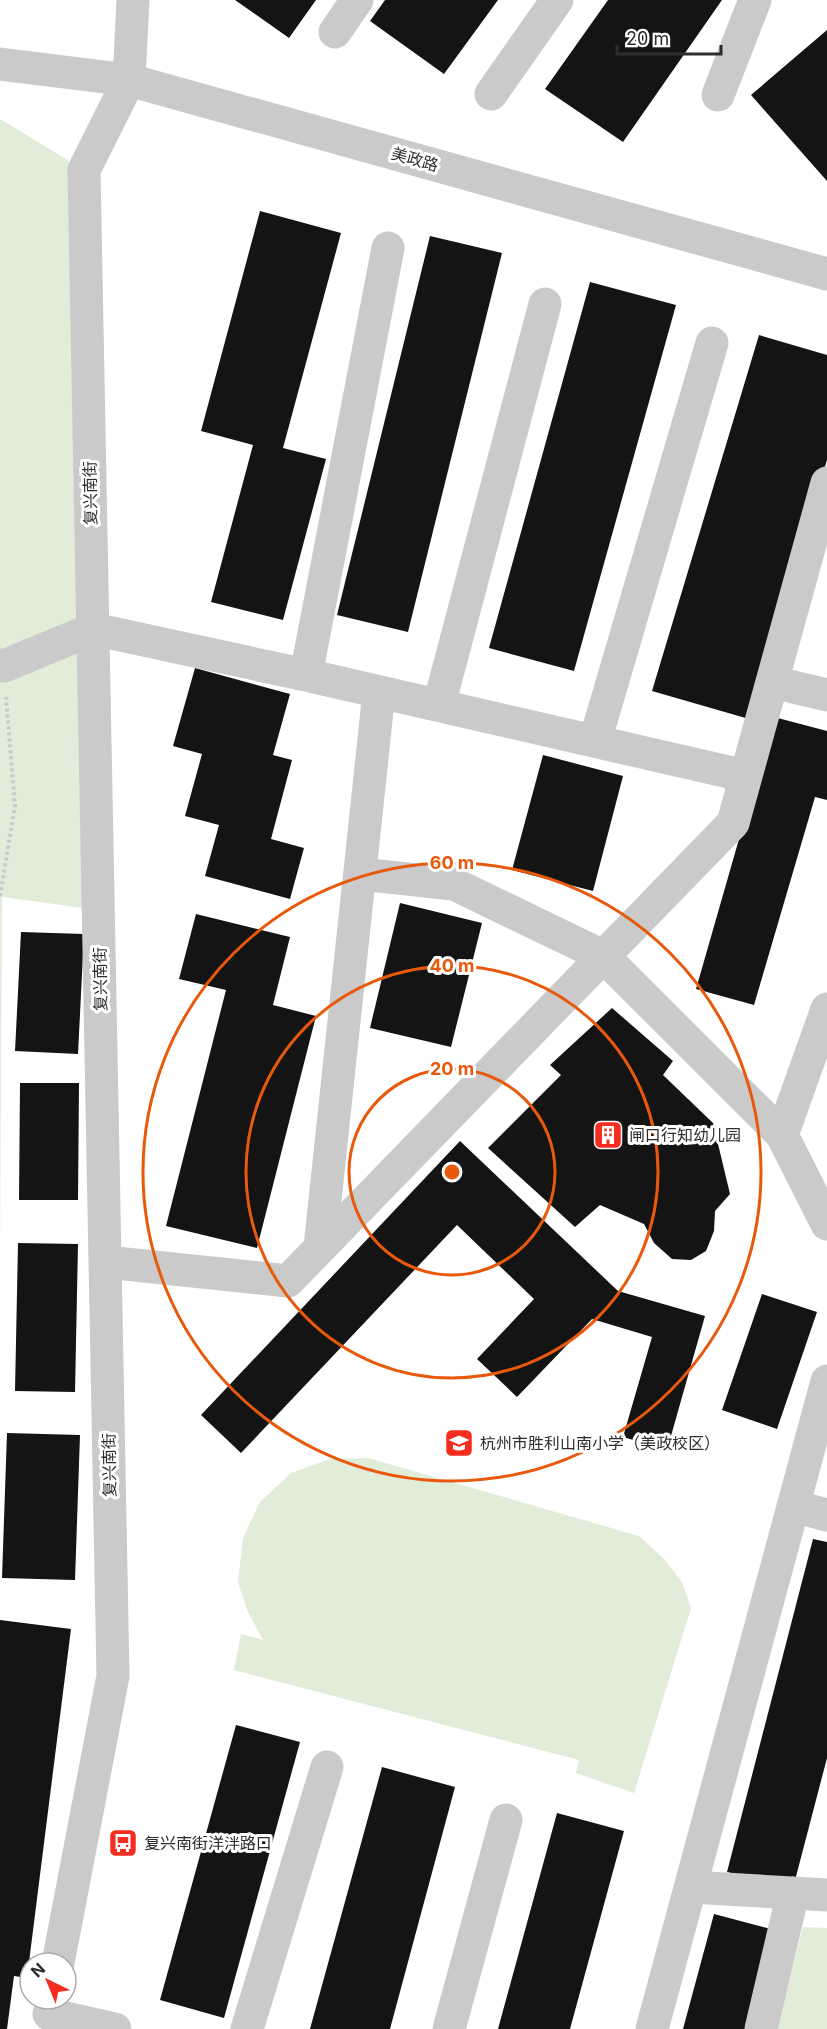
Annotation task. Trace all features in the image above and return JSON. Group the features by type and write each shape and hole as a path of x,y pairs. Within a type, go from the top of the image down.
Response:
{"street":[{"name":"复兴南街","path":"60,1951 113,1676 84,170 129,80 133,0"},
{"path":"335,32 357,0"},
{"path":"491,94 557,0"},
{"path":"718,95 755,0"},
{"name":"美政路","path":"0,64 129,80 827,274"},
{"path":"306,675 388,248"},
{"path":"439,705 545,304"},
{"path":"595,741 712,343"},
{"path":"106,1262 288,1281 733,823 827,483"},
{"path":"2,666 93,629 306,675 746,776"},
{"path":"772,682 827,695"},
{"path":"321,1247 379,692"},
{"path":"360,874 454,884 603,956 782,1135 826,1220"},
{"path":"782,1135 827,1009"},
{"path":"652,2029 827,1380"},
{"path":"793,1506 827,1515"},
{"path":"247,2029 327,1767"},
{"path":"449,2029 506,1820"},
{"path":"691,1887 827,1896"},
{"path":"761,2029 793,1893"},
{"path":"49,2014 115,2029"}],"path":[{"path":"0,896 15,806 2,666"}],"green space":[{"path":"0,119 84,170 84,908 2,897 0,1262"},
{"path":"368,1458 639,1536 663,1558 682,1582 691,1608 634,1793 576,1773 579,1760 234,1670 241,1634 263,1640 247,1610 238,1582 243,1538 260,1502 291,1473 330,1459"},
{"path":"803,1927 827,1928 827,2029 777,2029"}],"building":[{"path":"235,0 316,0 289,38"},
{"path":"385,0 498,0 444,74 370,21"},
{"path":"608,0 722,0 623,142 545,89"},
{"path":"827,30 827,181 751,95"},
{"path":"260,211 341,233 283,448 326,459 283,620 211,602 253,445 201,431"},
{"path":"430,236 502,253 408,632 337,615"},
{"path":"590,282 676,305 574,671 489,648"},
{"path":"759,335 827,355 827,460 749,719 652,691"},
{"path":"195,668 290,694 273,755 292,760 271,839 304,848 290,899 205,876 219,825 185,816 202,754 173,746"},
{"path":"774,717 827,731 827,800 815,797 754,1005 696,989"},
{"path":"543,755 623,776 593,891 512,870"},
{"path":"400,903 482,923 451,1047 370,1028"},
{"path":"196,914 290,937 273,1005 316,1016 257,1248 166,1226 226,990 179,979"},
{"path":"21,932 84,934 78,1054 15,1051"},
{"name":"闸口行知幼儿园","path":"612,1008 673,1061 663,1075 713,1123 730,1194 715,1211 714,1231 706,1251 691,1260 672,1259 654,1243 644,1224 600,1205 575,1227 488,1148 561,1075 550,1065"},
{"path":"20,1083 79,1083 78,1200 19,1200"},
{"path":"460,1141 618,1291 705,1316 667,1450 623,1437 652,1337 592,1319 517,1397 477,1359 534,1299 457,1225 241,1453 201,1415"},
{"path":"18,1243 78,1244 75,1392 15,1391"},
{"path":"762,1294 817,1312 777,1429 722,1410"},
{"path":"7,1433 80,1435 75,1580 2,1578"},
{"path":"813,1539 827,1542 827,1758 793,1888 727,1872"},
{"path":"0,1620 71,1629 30,1951 18,1951 18,1977 14,1976 7,2029 0,2029"},
{"path":"236,1725 300,1742 224,2018 160,2000"},
{"path":"382,1767 455,1787 390,2029 310,2029"},
{"path":"557,1813 624,1831 570,2029 498,2029"},
{"path":"714,1914 771,1929 745,2029 683,2029"}],"place":[{"name":"闸口行知幼儿园","path":"608,1135"},
{"name":"杭州市胜利山南小学（美政校区）","path":"459,1443"},
{"name":"复兴南街洋泮路口","path":"123,1843"}]}
